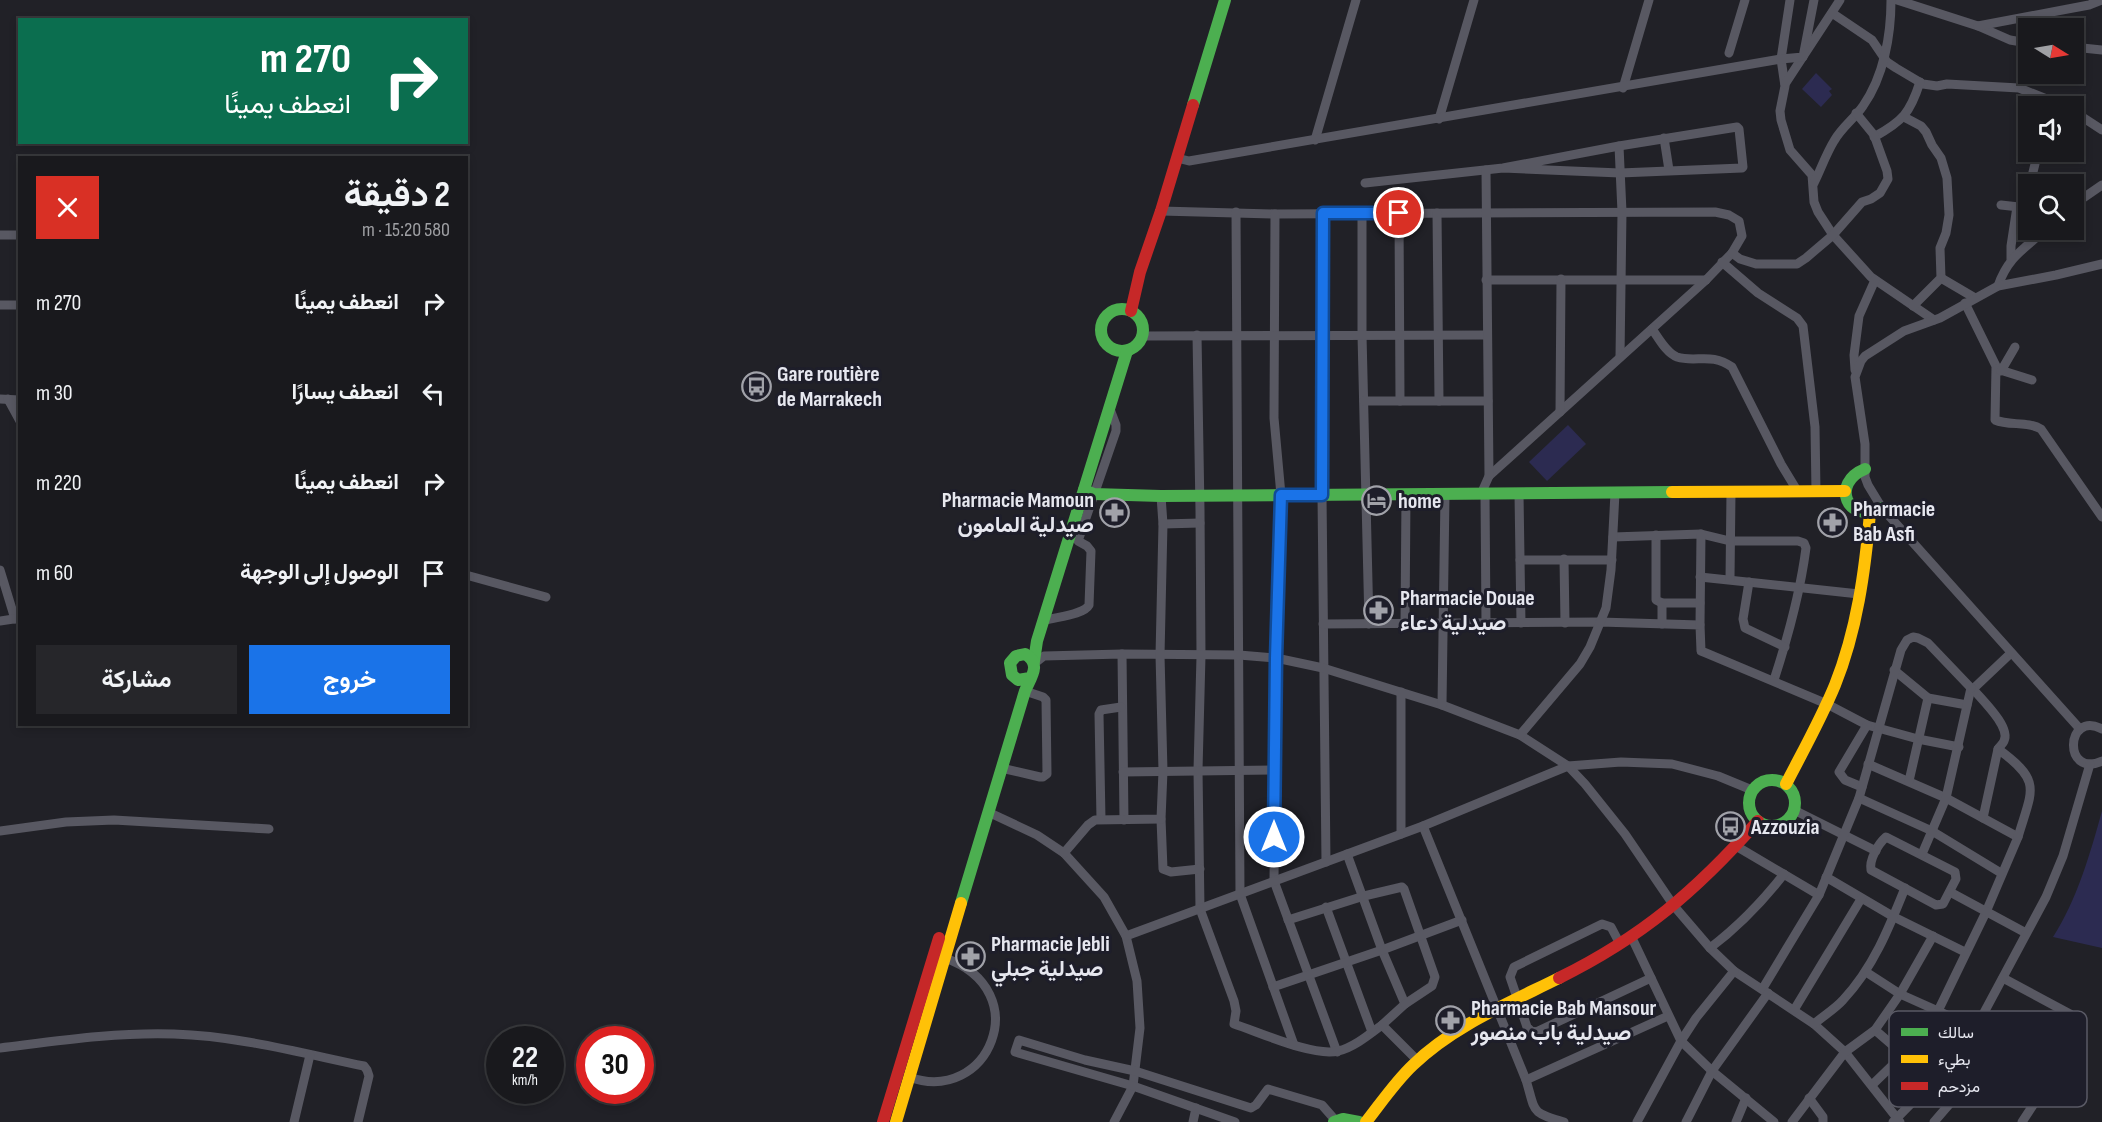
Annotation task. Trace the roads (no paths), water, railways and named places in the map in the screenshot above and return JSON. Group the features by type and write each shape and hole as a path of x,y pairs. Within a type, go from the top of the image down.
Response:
{"main road":[{"path":"1126,310 1161,211 1225,0"},
{"path":"1126,310 1141,320 1143,336 1137,346 1121,351 1106,344 1101,328 1109,314 1126,310"},
{"path":"896,1122 1001,768 1025,691 1035,672 1034,662 1043,621 1089,492 1121,351"},
{"path":"883,1122 1015,690 1015,678 1010,667 1025,644 1030,630 1121,351"},
{"path":"1865,469 1854,473 1849,478 1845,491 1850,506 1856,511 1870,513 1882,508"},
{"path":"1089,492 1161,496 1239,496 1845,491"},
{"path":"1786,784 1827,704 1850,637 1868,542 1870,513"},
{"path":"1016,656 1025,654 1034,662"},
{"path":"1015,678 1022,681 1030,678"},
{"path":"1771,779 1786,784 1794,796 1794,810 1785,822 1779,825 1772,826 1758,822 1753,817 1749,804 1752,790 1771,779"},
{"path":"1366,1122 1417,1060 1497,1008 1626,941 1674,906 1708,875 1758,822"},
{"path":"1335,1121 1350,1119 1359,1122"}],"street":[{"path":"1315,140 1356,0"},
{"path":"1439,119 1474,0"},
{"path":"1623,88 1647,0"},
{"path":"1729,53 1744,0"},
{"path":"1790,0 1781,59 1785,84 1780,111 1784,135 1790,150 1812,175 1816,207 1833,235 1875,280 1934,320"},
{"path":"1803,57 1814,0"},
{"path":"1785,84 1840,0"},
{"path":"1814,183 1834,141 1862,108 1874,87 1884,58 1891,20 1891,0"},
{"path":"1897,0 2018,41"},
{"path":"1978,26 2089,5 2102,0"},
{"path":"1832,13 1872,40 1887,62 1920,82 1937,86 1947,84 2019,88 2039,96"},
{"path":"2084,48 2102,50"},
{"path":"1177,158 1189,161 1803,57"},
{"path":"1874,136 1904,117 1911,108 1920,82"},
{"path":"1732,253 1740,259 1756,264 1793,264 1806,258 1833,235 1862,202 1880,193 1888,179 1887,171 1874,136 1856,113"},
{"path":"1904,117 1921,126 1944,164 1949,215 1947,230 1940,248 1941,278 1913,306"},
{"path":"2084,118 2102,130"},
{"path":"1365,183 1503,168 1664,138 1739,129 1742,168 1620,173 1503,168"},
{"path":"1664,138 1669,170"},
{"path":"1619,146 1622,212 1620,357"},
{"path":"2032,174 2035,164"},
{"path":"1486,170 1490,476 1483,494 1486,623"},
{"path":"2084,199 2102,185"},
{"path":"2001,205 2018,207"},
{"path":"1161,211 1275,214 1715,212 1729,215 1739,221 1742,236 1739,243 1706,280 1490,476"},
{"path":"1236,212 1240,894 1294,1045"},
{"path":"1323,213 1322,495 1326,862"},
{"path":"1362,213 1362,335 1369,624"},
{"path":"1399,213 1400,401"},
{"path":"1437,213 1439,401"},
{"path":"1275,214 1274,418 1281,495 1276,658 1274,881 1337,1052"},
{"path":"2011,259 2011,246 2018,223"},
{"path":"0,235 18,235"},
{"path":"1998,285 2011,259 2031,240"},
{"path":"1722,262 1758,293 1797,318 1803,326 1815,427 1816,492"},
{"path":"1855,377 1861,361 1871,351 1904,331 1934,320 1998,285 2102,264"},
{"path":"1941,278 1975,298"},
{"path":"1560,412 1561,279"},
{"path":"1486,280 1706,280"},
{"path":"1875,280 1859,316 1854,355 1868,485 1882,508 2080,729"},
{"path":"1965,303 1999,370 2032,380"},
{"path":"0,304 18,305"},
{"path":"1652,329 1675,356 1717,360 1732,367 1781,464 1798,492"},
{"path":"1197,335 1201,656 1198,770 1200,909 1234,1001 1236,1011 1234,1024 1294,1045 1323,1052 1337,1052 1372,1032 1405,1004 1432,986 1434,970 1402,887 1364,896 1288,920"},
{"path":"1143,336 1487,335"},
{"path":"2015,347 1999,370 1995,420 2041,429 2102,517"},
{"path":"4,399 18,418"},
{"path":"1364,401 1488,401"},
{"path":"1043,621 1082,612 1088,608 1091,551 1087,546 1078,542 1089,492"},
{"path":"1730,579 1731,492"},
{"path":"1520,735 1580,664 1590,647 1606,608 1615,493"},
{"path":"1442,705 1445,494"},
{"path":"1519,494 1521,623"},
{"path":"1405,624 1406,495"},
{"path":"1161,496 1163,524 1160,655 1163,870 1171,872 1200,869"},
{"path":"1163,524 1200,523"},
{"path":"1613,537 1701,534 1730,541 1798,541 1804,543 1806,548 1801,586 1774,680"},
{"path":"1701,534 1701,651 1774,680 1867,725 1959,747"},
{"path":"1656,535 1655,598 1662,603 1700,603"},
{"path":"1520,560 1611,560"},
{"path":"1563,560 1565,623"},
{"path":"0,570 17,619 0,621"},
{"path":"468,576 546,597"},
{"path":"1700,577 1859,594"},
{"path":"1749,582 1743,619 1745,628 1785,647"},
{"path":"1662,603 1662,624"},
{"path":"1323,624 1600,622 1700,625"},
{"path":"1686,1122 1712,1071 1766,991 1819,895 1859,798 1894,670 1904,644 1913,638 1928,643 1972,688 2005,730 2004,741 1998,749 1983,818"},
{"path":"1922,854 1946,798 1972,688 2011,653"},
{"path":"1122,654 1124,820"},
{"path":"1034,662 1044,656 1122,654 1239,655 1276,658 1323,668 1401,692 1520,735 1568,766 1611,815 1674,906 1710,948 1734,971 1814,1024 1845,1052 1872,1085 1896,1121 1909,1107"},
{"path":"1894,670 1928,698 1967,705"},
{"path":"1001,768 1040,777 1047,774 1046,700 1025,691"},
{"path":"1401,692 1401,834"},
{"path":"1909,781 1928,698"},
{"path":"1101,819 1099,714 1101,710 1121,707"},
{"path":"1862,787 1845,780 1839,772 1867,725"},
{"path":"2101,726 2093,725 2080,729 2073,738 2073,750 2079,759 2090,764 2102,761"},
{"path":"1866,972 1900,994 1938,1011 1986,912 2018,837 2030,794 2030,782 2019,764 1998,749"},
{"path":"1126,936 1423,826 1568,766 1621,762 1672,764 1718,776 1752,790"},
{"path":"1868,764 1946,798 2018,837"},
{"path":"1985,1011 2046,897 2063,856 2090,764"},
{"path":"1123,772 1275,770"},
{"path":"1859,798 1932,831 2001,873"},
{"path":"1794,810 1876,851"},
{"path":"988,812 1064,853 1104,897 1126,936 1137,981 1140,1028 1133,1086 1114,1122"},
{"path":"1064,853 1088,825 1101,819 1161,819"},
{"path":"0,831 66,822 114,820 269,829"},
{"path":"1423,826 1526,1080 1536,1112 1564,1122"},
{"path":"1886,837 1922,854 1954,872 1956,879 1950,892 1944,902 1938,905 1870,869 1876,851 1886,837"},
{"path":"1736,846 1819,895"},
{"path":"1347,854 1405,1004"},
{"path":"1710,948 1750,914 1784,874"},
{"path":"1826,877 1894,917 1965,952"},
{"path":"1814,1024 1842,1001 1866,972 1894,917 1905,888"},
{"path":"1950,892 2026,933"},
{"path":"1794,1010 1861,899"},
{"path":"1326,908 1372,1032"},
{"path":"1273,987 1383,950 1462,920"},
{"path":"1651,978 1536,1032 1527,1027 1510,977 1514,967 1602,924 1611,927 1626,941 1651,978 1681,1041 1712,1071 1774,1122"},
{"path":"1791,1122 1845,1052 1875,1030 1900,994 1933,936"},
{"path":"909,1077 933,1082 962,1075 984,1056 993,1038 994,1009 988,990 969,968 945,958"},
{"path":"1637,1122 1681,1041 1696,1018 1734,971"},
{"path":"2003,978 2064,1011"},
{"path":"1526,1080 1668,1016"},
{"path":"1382,1025 1417,1060"},
{"path":"1875,1030 1889,1042"},
{"path":"0,1048 148,1034 175,1034 228,1039 364,1066 369,1076 358,1122"},
{"path":"1235,1122 1133,1086 1015,1052 1019,1040 1085,1060 1135,1071 1251,1108 1268,1089 1322,1105 1335,1121"},
{"path":"294,1122 310,1055"},
{"path":"1872,1085 1889,1069"},
{"path":"1736,1122 1746,1098"},
{"path":"1809,1098 1823,1117 1823,1122"},
{"path":"1934,1122 1947,1107"},
{"path":"2022,1122 2032,1107"},
{"path":"1193,1122 1196,1108"}],"place":[{"name":"Gare routière de Marrakech","path":"756,387"},
{"name":"home","path":"1377,501"},
{"name":"Pharmacie Mamoun صيدلية المامون","path":"1115,513"},
{"name":"Pharmacie Bab Asfi","path":"1832,522"},
{"name":"Pharmacie Douae صيدلية دعاء","path":"1379,611"},
{"name":"Azzouzia","path":"1730,827"},
{"name":"Pharmacie Jebli صيدلية جبلي","path":"970,957"},
{"name":"Pharmacie Bab Mansour صيدلية باب منصور","path":"1450,1021"}]}
